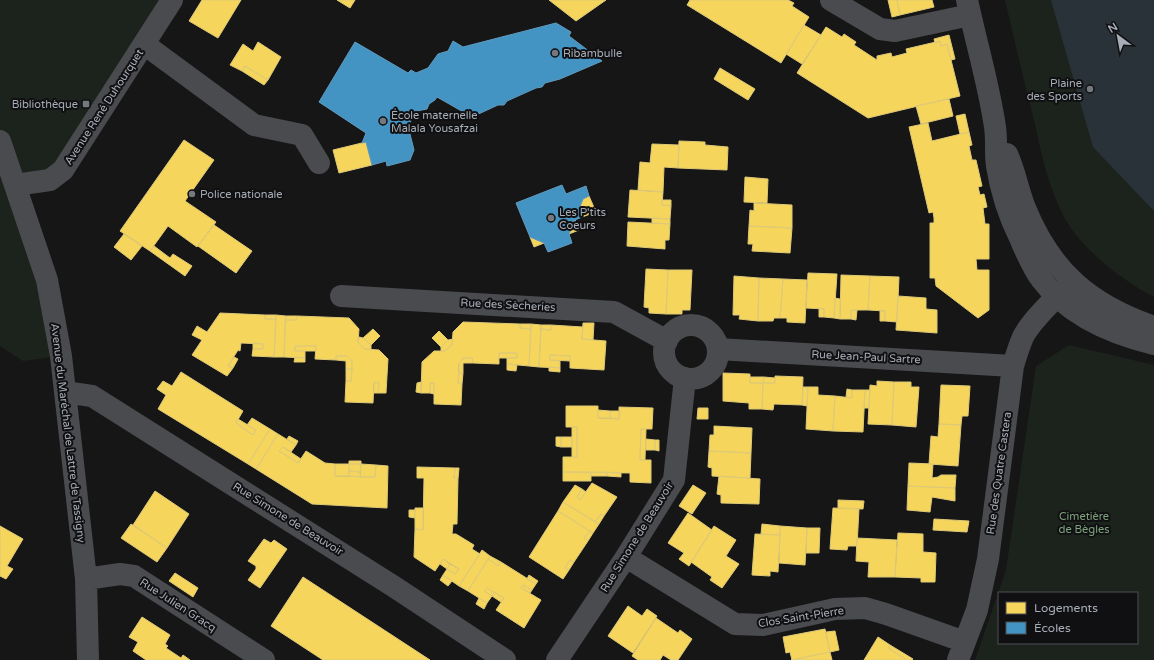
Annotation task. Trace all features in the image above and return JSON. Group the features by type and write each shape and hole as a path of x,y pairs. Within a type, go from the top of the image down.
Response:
{"street":[{"name":"Avenue René Duhourquet","path":"15,185 50,180 63,170 172,0"},
{"path":"831,0 880,29 896,31 968,7 995,127 997,166 1009,213 1034,269 1041,279 1065,288 1086,293 1115,312 1154,328"},
{"path":"144,44 254,125 302,135 319,163"},
{"name":"Avenue du Maréchal de Lattre de Tassigny","path":"0,142 47,280 61,356 86,579 88,660"},
{"path":"1065,288 1097,325 1116,333 1154,344"},
{"name":"Rue des Quatre Castera","path":"961,651 977,610 988,559 1013,366 1024,335 1065,288"},
{"name":"Rue des Sècheries","path":"341,296 614,312 667,341"},
{"path":"696,326 704,328 711,334 718,349 718,357 709,372 702,377 685,378 678,376 667,364 664,356 667,341 679,328 696,326"},
{"name":"Rue Jean-Paul Sartre","path":"718,349 1013,366"},
{"name":"Rue Simone de Beauvoir","path":"557,660 626,558 674,480 685,378"},
{"name":"Rue Simone de Beauvoir","path":"65,392 92,396 386,582 505,660"},
{"name":"Clos Saint-Pierre","path":"626,558 735,624 763,625 835,609 865,608 886,614 961,651"},
{"name":"Rue Julien Gracq","path":"86,579 120,574 134,576 264,660"}],"green space":[{"path":"0,0 172,0 63,170 15,186 61,356 23,361 0,346"},
{"name":"Plaine des Sports","path":"1005,0 1154,0 1154,297 1129,282 1104,263 1081,241 1064,217 1053,192 1045,167"},
{"name":"Cimetière de Bègles","path":"1069,345 1154,365 1154,660 975,660 998,593 998,644 1138,644 1138,592 998,592 1006,570 1036,366"}],"shaded area":[{"path":"1051,0 1154,0 1154,211 1093,147"}],"building: Logements":[{"path":"202,0 241,0 218,38 189,21"},
{"path":"337,0 355,0 350,8"},
{"path":"549,0 606,0 576,21"},
{"path":"690,0 788,0 794,3 792,6 809,17 781,63 687,5"},
{"path":"888,0 897,0 900,15 892,17"},
{"path":"897,0 932,0 934,7 900,15"},
{"path":"804,25 821,35 802,64 786,54"},
{"path":"826,27 842,37 844,34 856,42 854,45 877,60 877,56 891,53 892,57 907,53 906,49 940,41 941,46 947,44 960,96 868,118 797,73"},
{"path":"949,35 955,59 951,60 947,44 941,46 940,41 935,43 934,39"},
{"path":"258,42 281,57 268,80 245,66 242,71 230,65 243,44 253,51"},
{"path":"245,66 268,80 264,85 242,71"},
{"path":"720,68 755,89 748,100 714,79"},
{"path":"949,99 953,116 921,124 916,106"},
{"path":"965,114 969,132 960,134 956,116"},
{"path":"928,123 932,141 969,132 972,145 969,146 972,160 976,160 982,186 978,187 980,195 984,194 987,207 983,208 985,224 989,224 989,259 976,259 977,270 989,270 989,310 978,318 936,286 935,278 930,278 930,223 934,223 934,218 933,212 929,213 909,127"},
{"path":"184,140 214,160 185,201 216,222 197,247 168,226 150,251 120,231"},
{"path":"679,141 705,142 705,145 728,147 727,170 678,168"},
{"path":"366,142 372,165 339,173 333,150"},
{"path":"652,144 679,145 678,168 664,167 663,192 638,190 640,162 650,163"},
{"path":"745,177 768,179 767,203 744,202"},
{"path":"630,190 663,192 662,205 671,206 670,219 628,217"},
{"path":"589,196 596,212 582,217 579,209 583,199"},
{"path":"662,200 671,200 671,206 662,205"},
{"path":"754,203 792,205 792,228 749,226 750,210 754,211"},
{"path":"652,218 670,219 670,224 652,223"},
{"path":"575,220 579,230 569,234"},
{"path":"628,222 670,224 669,240 665,240 665,249 627,246"},
{"path":"214,225 252,251 236,273 198,246"},
{"path":"749,226 792,228 790,253 752,251 753,244 748,244"},
{"path":"124,234 142,246 131,260 114,247"},
{"path":"530,237 544,243 534,247"},
{"path":"154,246 170,258 173,254 192,266 185,276 150,251"},
{"path":"646,269 668,270 666,314 649,313 649,308 644,307"},
{"path":"668,270 692,270 690,310 682,310 682,314 666,314"},
{"path":"808,273 837,274 834,318 824,317 824,309 806,308"},
{"path":"841,275 870,276 868,310 851,310 851,319 840,319"},
{"path":"734,276 759,278 758,321 739,319 740,315 733,315"},
{"path":"870,276 899,277 897,322 885,321 885,311 868,310"},
{"path":"759,278 783,279 780,318 774,318 773,321 758,321"},
{"path":"783,279 807,280 805,323 787,322 787,318 780,318"},
{"path":"898,296 926,298 926,309 937,310 937,333 896,330"},
{"path":"835,298 840,299 840,319 834,318"},
{"path":"819,308 824,309 824,317 819,317"},
{"path":"851,310 857,310 856,320 851,319"},
{"path":"880,311 885,311 885,321 880,321"},
{"path":"220,313 265,315 265,319 276,319 274,357 252,356 253,349 263,349 263,344 241,343 240,351 238,350 228,366 233,368 227,376 192,355 202,340 192,335 197,326 207,332"},
{"path":"265,315 276,315 276,319 265,319"},
{"path":"276,315 286,316 284,357 274,357"},
{"path":"286,316 297,316 296,320 285,320"},
{"path":"297,316 349,318 359,329 358,343 365,349 379,350 388,359 386,393 378,393 379,383 374,382 373,403 345,402 346,381 351,381 352,369 352,361 347,356 336,356 336,360 315,359 316,346 295,346 295,351 305,351 305,358 284,357 285,320 296,320"},
{"path":"463,322 520,324 520,328 531,329 529,366 507,364 507,358 517,358 517,353 499,353 499,364 473,363 472,358 463,358 459,363 458,383 462,384 461,405 434,404 434,383 430,383 430,393 421,393 422,362 434,351 445,351 452,345 453,332"},
{"path":"583,323 594,323 593,340 582,339"},
{"path":"520,324 531,324 531,329 520,328"},
{"path":"531,324 541,325 539,367 529,366"},
{"path":"541,325 551,325 551,330 541,329"},
{"path":"551,325 583,327 582,339 606,341 604,370 570,368 570,356 550,355 550,360 560,361 560,368 539,367 541,329 551,330"},
{"path":"373,329 380,336 371,345 363,338"},
{"path":"439,331 448,340 441,347 432,338"},
{"path":"359,337 363,338 371,345 371,350 365,349 358,343"},
{"path":"453,339 452,345 445,351 441,351 441,347 448,340"},
{"path":"253,343 263,344 263,349 253,349"},
{"path":"295,346 316,346 316,351 295,351"},
{"path":"499,353 517,353 517,358 499,358"},
{"path":"550,355 570,356 570,361 550,360"},
{"path":"336,356 347,356 352,361 352,369 346,369 346,361 336,360"},
{"path":"234,357 238,359 233,368 228,366"},
{"path":"295,357 305,358 305,362 294,362"},
{"path":"463,358 472,358 473,363 463,363 463,373 459,373 459,363"},
{"path":"507,364 517,365 516,371 507,370"},
{"path":"549,367 560,368 560,372 549,371"},
{"path":"346,369 352,369 351,381 346,381"},
{"path":"181,372 243,411 236,423 253,435 256,430 247,425 252,418 270,429 248,464 158,409 166,395 157,389 163,381 172,386"},
{"path":"459,373 463,373 462,384 458,383"},
{"path":"723,373 750,374 750,383 763,383 762,409 749,409 749,403 723,401"},
{"path":"775,376 803,377 802,405 774,404 773,410 762,409 763,383 775,383"},
{"path":"750,377 764,377 763,383 750,383"},
{"path":"764,377 775,378 775,383 763,383"},
{"path":"877,381 894,382 892,425 868,424 870,385 877,386"},
{"path":"374,382 379,383 378,393 374,393"},
{"path":"421,382 421,393 416,392 417,383"},
{"path":"894,382 911,382 911,387 919,387 916,427 892,425"},
{"path":"430,383 434,383 434,394 430,393"},
{"path":"941,385 970,386 968,416 962,416 961,425 939,424"},
{"path":"803,387 808,387 807,406 802,405"},
{"path":"808,387 818,387 818,395 835,396 833,431 806,429"},
{"path":"847,389 852,390 852,398 846,397"},
{"path":"852,390 865,390 863,432 833,431 835,396 852,398"},
{"path":"865,390 870,390 869,408 864,408"},
{"path":"566,406 598,406 598,418 619,419 619,407 653,408 652,429 641,429 640,460 651,460 651,483 630,482 630,473 563,472 563,457 577,457 577,427 566,427"},
{"path":"698,408 708,408 708,419 697,419"},
{"path":"598,410 610,411 610,418 598,418"},
{"path":"610,411 620,411 619,419 610,418"},
{"path":"238,419 256,430 253,435 236,423"},
{"path":"939,424 961,425 958,466 929,464 931,436 938,437"},
{"path":"714,426 752,428 751,453 709,451 710,435 714,435"},
{"path":"572,427 577,427 577,457 572,457"},
{"path":"270,429 278,434 256,469 248,464"},
{"path":"641,429 646,429 645,460 640,460"},
{"path":"278,434 296,445 291,452 283,447 279,451 298,463 306,451 325,463 335,464 335,476 375,477 376,465 388,466 387,508 312,504 256,469"},
{"path":"289,436 298,441 296,445 287,439"},
{"path":"556,437 561,437 561,447 556,446"},
{"path":"561,437 572,437 572,447 561,447"},
{"path":"646,439 655,440 655,450 646,450"},
{"path":"655,440 659,440 659,451 655,450"},
{"path":"283,447 301,459 298,463 279,451"},
{"path":"709,451 751,453 750,478 712,476 712,468 708,467"},
{"path":"349,461 361,461 361,464 349,464"},
{"path":"909,463 933,464 932,478 941,475 956,475 955,488 908,486"},
{"path":"335,464 349,464 349,476 335,476"},
{"path":"349,464 361,464 360,472 349,471"},
{"path":"361,464 376,465 375,477 360,477"},
{"path":"417,467 455,468 454,478 458,479 457,524 453,524 452,534 456,534 474,545 472,549 480,554 459,586 443,575 447,569 455,574 459,569 443,559 435,571 414,557 415,529 423,530 424,478 417,478"},
{"path":"455,468 459,468 458,479 454,478"},
{"path":"349,471 360,472 360,477 349,476"},
{"path":"563,472 591,472 591,481 563,481"},
{"path":"591,472 607,472 607,476 591,476"},
{"path":"607,472 621,473 621,477 607,476"},
{"path":"719,476 760,479 759,504 721,503 721,495 717,494"},
{"path":"592,483 617,497 604,516 601,514 595,522 563,502 575,485 582,489 577,497 580,500"},
{"path":"693,485 706,493 692,514 679,506"},
{"path":"908,486 955,488 955,501 932,497 930,512 907,510"},
{"path":"582,489 586,492 580,500 577,497"},
{"path":"155,491 189,514 167,548 133,525"},
{"path":"838,500 864,501 863,509 838,508"},
{"path":"563,502 599,524 593,533 558,511"},
{"path":"415,508 423,508 423,530 415,529"},
{"path":"833,508 859,509 857,546 848,546 847,550 830,549"},
{"path":"409,510 415,510 415,518 409,517"},
{"path":"558,511 590,531 584,538 588,541 574,562 570,560 565,568 569,570 563,579 529,557"},
{"path":"688,513 712,530 689,566 679,559 684,553 668,543"},
{"path":"601,514 604,516 599,524 595,522"},
{"path":"934,519 969,521 967,532 933,530"},
{"path":"131,524 167,548 157,562 121,538"},
{"path":"762,524 780,526 780,535 761,534"},
{"path":"0,526 23,539 7,566 13,569 6,579 0,576"},
{"path":"714,526 736,540 726,556 739,564 722,588 710,580 712,577 691,562"},
{"path":"780,526 807,528 805,565 779,563"},
{"path":"807,528 820,528 819,553 806,553"},
{"path":"590,531 593,533 588,541 584,538"},
{"path":"898,533 923,534 923,552 936,553 935,582 921,582 921,578 895,577"},
{"path":"755,534 780,535 778,572 770,571 770,576 752,575"},
{"path":"857,538 897,540 895,577 868,577 869,562 856,561"},
{"path":"264,539 271,543 274,540 287,549 260,588 248,580 256,569 256,566 248,561"},
{"path":"482,550 490,556 468,591 459,586"},
{"path":"490,556 501,562 498,566 488,559"},
{"path":"443,559 450,564 447,569 440,564"},
{"path":"488,559 498,566 501,562 536,584 532,590 523,585 521,588 541,600 524,628 496,610 504,598 487,588 484,591 492,596 487,603 468,591"},
{"path":"570,560 574,562 569,570 565,568"},
{"path":"450,564 459,569 455,574 447,569"},
{"path":"175,573 198,588 193,597 169,581"},
{"path":"443,575 452,581 448,586 440,580"},
{"path":"529,575 538,581 536,584 527,579"},
{"path":"303,577 430,660 323,660 271,626"},
{"path":"523,585 532,590 530,593 521,588"},
{"path":"487,588 494,592 492,596 484,591"},
{"path":"494,592 504,598 501,602 492,596"},
{"path":"479,598 487,603 484,609 476,604"},
{"path":"628,606 642,616 647,609 657,616 633,653 608,636"},
{"path":"142,617 170,635 165,644 168,646 166,648 181,658 183,655 190,660 146,660 133,651 138,642 129,637"},
{"path":"656,618 678,633 680,630 692,639 678,660 671,660 663,655 660,660 638,660 632,656"},
{"path":"825,629 830,652 792,660 790,652 786,653 783,637"},
{"path":"835,631 839,650 830,652 826,632"},
{"path":"878,637 890,645 888,648 907,660 864,660"},
{"path":"890,645 913,659 907,660 888,648"},
{"path":"830,652 832,660 792,660"}],"building: Écoles":[{"path":"556,23 571,32 569,36 602,61 560,79 545,83 542,87 536,88 507,101 504,105 498,105 472,117 437,97 429,104 427,109 417,111 408,126 414,150 410,160 387,166 386,161 372,165 366,142 362,143 366,133 319,102 355,42 408,73 411,70 416,73 428,68 438,54 448,51 453,41 463,47"},
{"name":"Les P'tits Coeurs","path":"562,185 566,194 586,186 589,196 583,199 579,209 582,217 575,220 569,234 572,243 548,252 544,243 530,237 516,203"}],"place":[{"name":"Ribambulle","path":"555,53"},
{"name":"Plaine des Sports","path":"1090,89"},
{"name":"Bibliothèque","path":"86,104"},
{"name":"École maternelle Malala Yousafzai","path":"383,121"},
{"name":"Police nationale","path":"192,194"},
{"name":"Les P'tits Coeurs","path":"551,218"}]}
